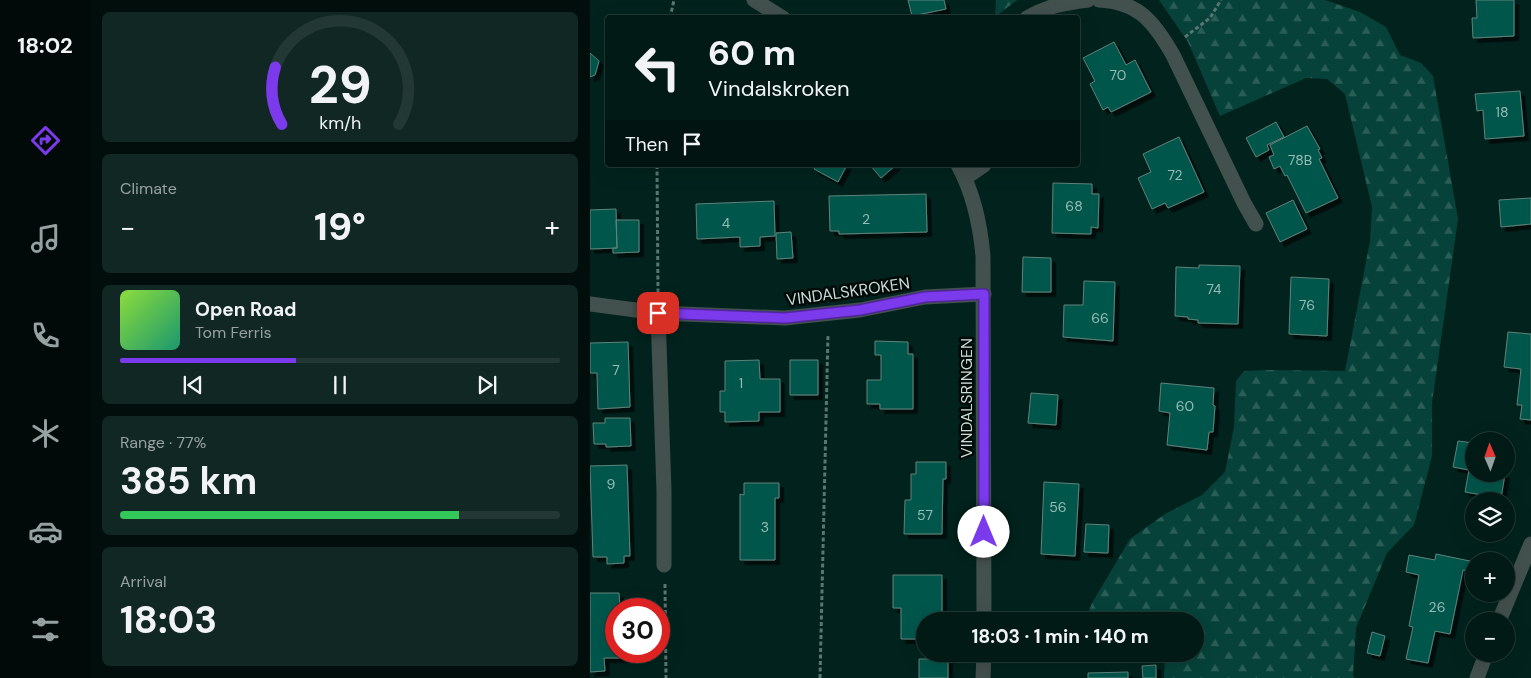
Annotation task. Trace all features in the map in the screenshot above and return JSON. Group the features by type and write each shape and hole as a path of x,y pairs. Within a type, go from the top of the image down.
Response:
{"street":[{"path":"754,0 778,15"},
{"path":"1031,15 1042,9 1063,3 1088,0"},
{"path":"1099,0 1115,1 1133,8 1146,17 1161,33 1256,224"},
{"name":"VINDALSRINGEN","path":"976,167 961,171 974,203 980,228 983,256 984,612"},
{"name":"VINDALSKROKEN","path":"590,304 658,313 785,318 860,310 925,297 984,294"},
{"path":"658,313 664,491 664,565"},
{"path":"1504,612 1531,544"},
{"path":"983,678 984,662"},
{"path":"1476,678 1483,662"}],"path":[{"path":"671,15 674,0"},
{"path":"1170,49 1210,18 1221,0"},
{"path":"657,167 658,313"},
{"path":"820,678 829,314"},
{"path":"664,565 666,678"}],"green space":[{"path":"996,0 1017,0 998,15 995,15"},
{"path":"1159,0 1325,0 1360,12 1386,27 1400,55 1421,63 1433,76 1458,219 1432,403 1432,456 1414,525 1387,553 1356,628 1354,678 1164,678 1165,662 1204,662 1204,612 1088,612 1130,539 1165,514 1202,495 1225,472 1234,427 1236,381 1244,371 1345,371 1370,241 1372,207 1345,94 1327,79 1306,78 1220,116 1188,42"}],"building":[{"path":"908,0 944,0 946,9 912,15"},
{"path":"1476,0 1514,0 1514,36 1473,38 1472,18 1477,18"},
{"path":"1114,42 1126,65 1135,60 1151,92 1111,112 1108,107 1103,110 1090,84 1095,81 1083,58"},
{"path":"590,53 599,61 595,75 590,77"},
{"path":"1520,91 1524,136 1485,139 1483,110 1477,111 1475,94"},
{"path":"1276,122 1284,137 1267,145 1269,150 1256,157 1246,138"},
{"path":"1307,126 1320,149 1318,150 1322,158 1319,159 1338,198 1306,213 1287,175 1285,176 1280,166 1274,169 1269,157 1274,155 1270,145"},
{"path":"1179,137 1204,192 1168,208 1165,203 1152,209 1138,178 1151,172 1143,154"},
{"path":"815,167 846,167 838,182 814,169"},
{"path":"872,167 894,167 881,178"},
{"path":"1053,183 1092,184 1092,194 1099,194 1098,228 1091,227 1091,234 1052,233"},
{"path":"926,194 927,232 839,234 839,231 830,231 829,196"},
{"path":"1531,198 1531,224 1501,227 1499,200"},
{"path":"1293,200 1307,229 1280,242 1266,213"},
{"path":"774,201 775,236 760,237 760,246 740,247 740,237 697,239 696,204"},
{"path":"616,209 617,248 590,249 590,210"},
{"path":"616,220 639,220 639,252 613,253 613,248 617,248"},
{"path":"791,232 793,258 777,259 776,233"},
{"path":"1023,257 1051,258 1051,292 1022,292"},
{"path":"1199,265 1240,266 1238,324 1198,323 1198,320 1175,316 1176,267 1199,268"},
{"path":"1291,277 1329,279 1327,336 1289,334"},
{"path":"1084,281 1115,282 1113,341 1063,337 1064,305 1083,305"},
{"path":"1508,332 1531,334 1531,420 1520,419 1522,405 1517,405 1521,369 1504,367"},
{"path":"875,341 908,342 908,354 913,354 913,409 880,409 880,404 867,404 867,380 881,380 881,355 875,355"},
{"path":"628,342 630,407 598,409 597,373 590,373 590,343"},
{"path":"759,360 760,379 780,379 780,412 759,412 759,421 725,422 725,412 720,412 720,391 725,391 725,361"},
{"path":"790,360 818,360 818,395 790,395"},
{"path":"1161,383 1214,388 1213,432 1209,432 1207,450 1167,445 1170,413 1159,411"},
{"path":"1031,393 1058,395 1056,425 1028,423"},
{"path":"605,418 630,418 631,446 606,447 606,444 594,444 593,423 605,423"},
{"path":"1458,441 1465,442 1465,469 1453,467"},
{"path":"916,462 946,462 946,479 943,479 942,534 904,534 905,500 911,500 911,474 916,474"},
{"path":"627,465 630,556 624,556 624,563 607,564 607,557 593,557 590,466"},
{"path":"1044,482 1079,484 1075,556 1041,554"},
{"path":"1467,482 1504,482 1502,492 1465,492"},
{"path":"744,483 779,483 779,498 775,498 775,560 740,560 740,494 744,495"},
{"path":"1086,524 1109,525 1108,553 1084,552"},
{"path":"1436,554 1465,560 1465,570 1463,570 1450,634 1435,631 1428,663 1406,659 1413,627 1409,626 1419,575 1406,572 1409,555 1435,560"},
{"path":"893,575 942,575 942,612 916,612 916,639 901,639 901,608 893,608"},
{"path":"590,593 619,593 619,598 605,598 605,671 590,672"},
{"path":"1372,632 1385,636 1380,656 1367,653"},
{"path":"919,662 948,662 948,678 919,678"},
{"path":"1156,665 1156,678 1143,678 1142,666"},
{"path":"1128,672 1128,678 1088,678 1088,673"}],"route":[{"path":"658,313 785,318 860,310 925,297 984,294 984,532"}]}
